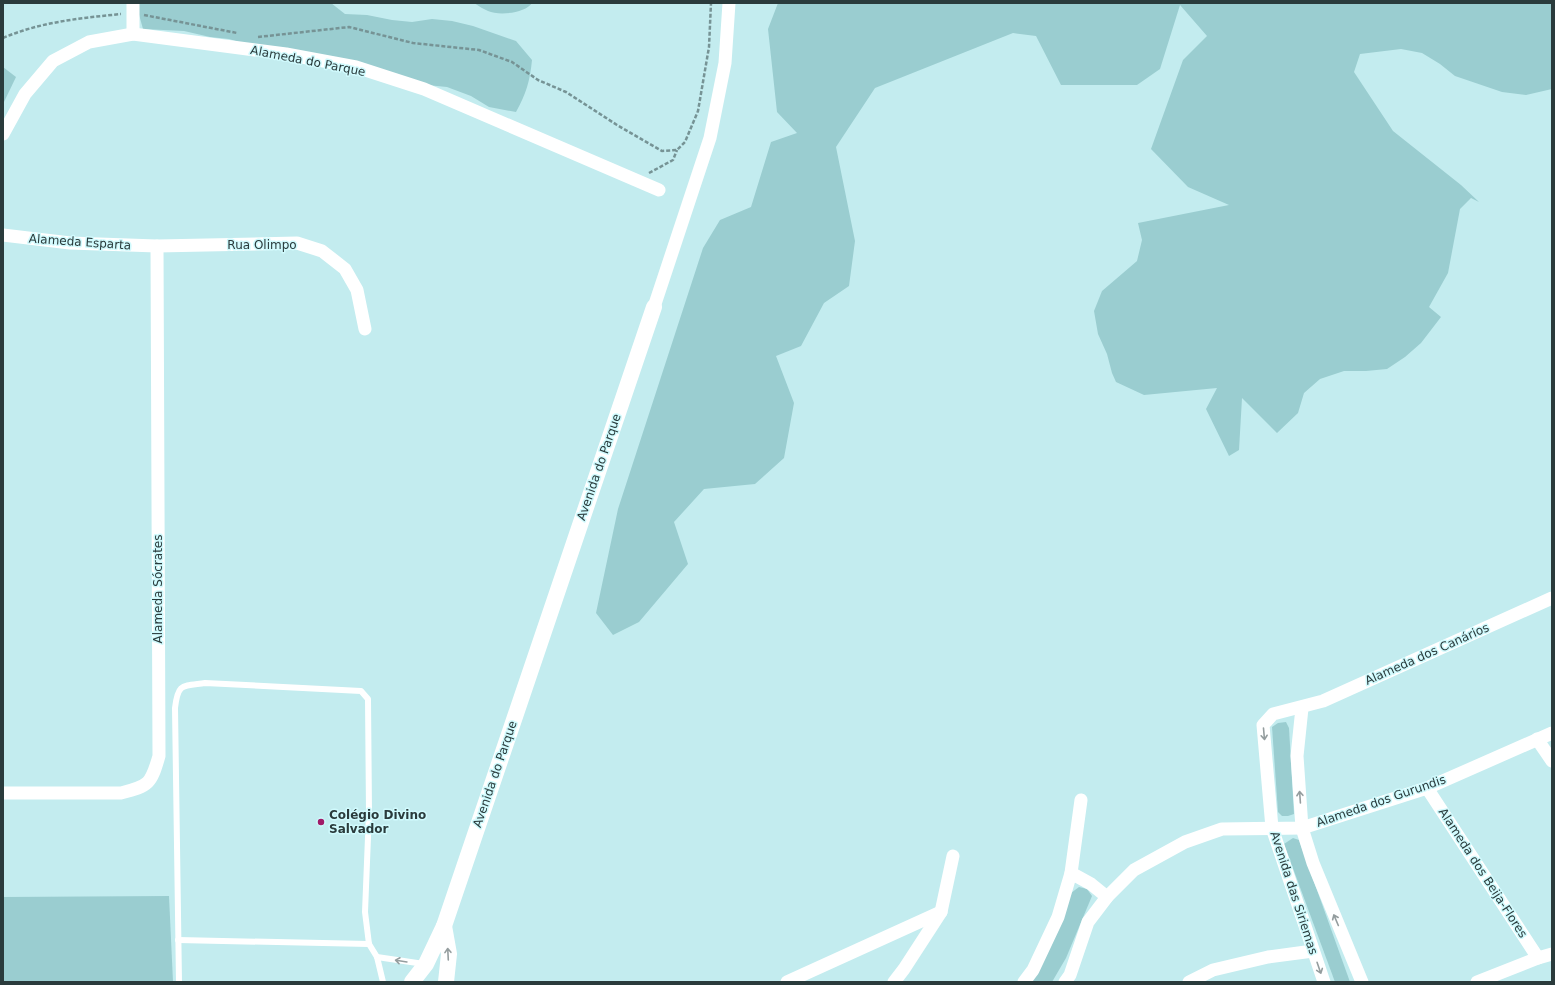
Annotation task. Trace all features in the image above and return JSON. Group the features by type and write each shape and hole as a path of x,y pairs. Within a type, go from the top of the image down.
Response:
{"street":[{"name":"Avenida do Parque","path":"412,982 426,964 444,926 710,138 725,63 729,3"},
{"path":"133,8 133,34"},
{"name":"Alameda do Parque","path":"3,134 25,94 53,61 89,42 133,34 286,54 356,67 424,89 659,190"},
{"name":"Alameda Esparta","path":"3,235 70,243 157,246"},
{"name":"Rua Olimpo","path":"157,246 297,243 322,251 345,269 357,290 365,329"},
{"name":"Alameda Sócrates","path":"3,793 121,793 140,788 153,777 158,756 157,246"},
{"name":"Alameda dos Canários","path":"1302,708 1323,701 1552,598"},
{"path":"1302,708 1297,756 1302,828 1313,863 1362,982"},
{"name":"Avenida das Siriemas","path":"1302,708 1273,714 1263,725 1272,828 1324,982"},
{"name":"Alameda dos Gurundis","path":"1065,982 1070,975 1088,922 1107,897 1134,870 1185,842 1222,829 1302,828 1427,788 1552,733"},
{"path":"1537,740 1552,761"},
{"name":"Alameda dos Beija-Flores","path":"1427,788 1538,958"},
{"path":"1024,982 1033,970 1058,917 1071,873 1081,800"},
{"path":"894,982 904,970 941,912 953,856"},
{"path":"1071,873 1091,884 1107,897"},
{"path":"787,982 941,912"},
{"name":"Avenida do Parque","path":"444,926 449,954 446,982"},
{"path":"1189,982 1213,970 1268,957 1313,951"},
{"path":"1477,982 1552,954"}],"lane":[{"path":"179,982 175,708 177,692 183,686 205,682 361,691 368,698 370,812 365,912 369,944 377,957 383,982"},
{"path":"178,940 369,944"},
{"path":"377,957 426,964"}],"path":[{"path":"637,181 673,160 677,150 685,142 698,111 709,47 711,3"},
{"path":"3,38 14,33 48,24 92,17 133,8 239,34"},
{"path":"254,37 349,27 413,43 479,50 512,62 538,80 566,92 617,125 662,150 677,150"}],"shaded area":[{"path":"138,3 331,3 345,14 367,15 412,22 432,19 452,21 473,26 516,41 532,60 530,74 525,93 516,112 489,107 471,96 447,87 427,85 271,52 229,39 210,37 184,31 143,29 138,11"},
{"path":"474,3 532,3 524,9 512,13 493,13"},
{"path":"778,3 1552,3 1552,89 1526,95 1502,92 1455,76 1440,64 1422,53 1401,49 1360,54 1354,72 1393,131 1461,185 1479,202 1471,198 1460,209 1448,273 1429,307 1441,317 1421,343 1405,357 1387,369 1344,371 1320,379 1304,393 1298,413 1277,433 1242,398 1239,450 1229,456 1206,409 1217,388 1144,395 1116,382 1107,354 1098,334 1094,311 1102,291 1137,261 1142,240 1138,223 1229,205 1188,187 1151,149 1183,60 1207,36 1180,5 1160,69 1137,85 1061,85 1036,36 1013,33 875,88 836,147 855,241 849,286 824,303 801,346 776,356 794,403 784,458 755,484 704,489 674,522 688,564 639,622 613,635 596,613 618,509 703,248 720,220 751,207 771,142 797,133 777,112 768,29"},
{"path":"3,67 16,77 3,104"},
{"path":"1286,722 1289,728 1294,814 1282,816 1278,812 1272,727 1278,723"},
{"path":"1293,838 1299,840 1350,982 1335,982 1284,844"},
{"path":"1079,887 1087,889 1092,896 1066,958 1052,982 1031,982 1071,893"},
{"path":"169,896 173,982 3,982 3,897"}],"place":[{"name":"Colégio Divino Salvador","path":"321,822"}]}
